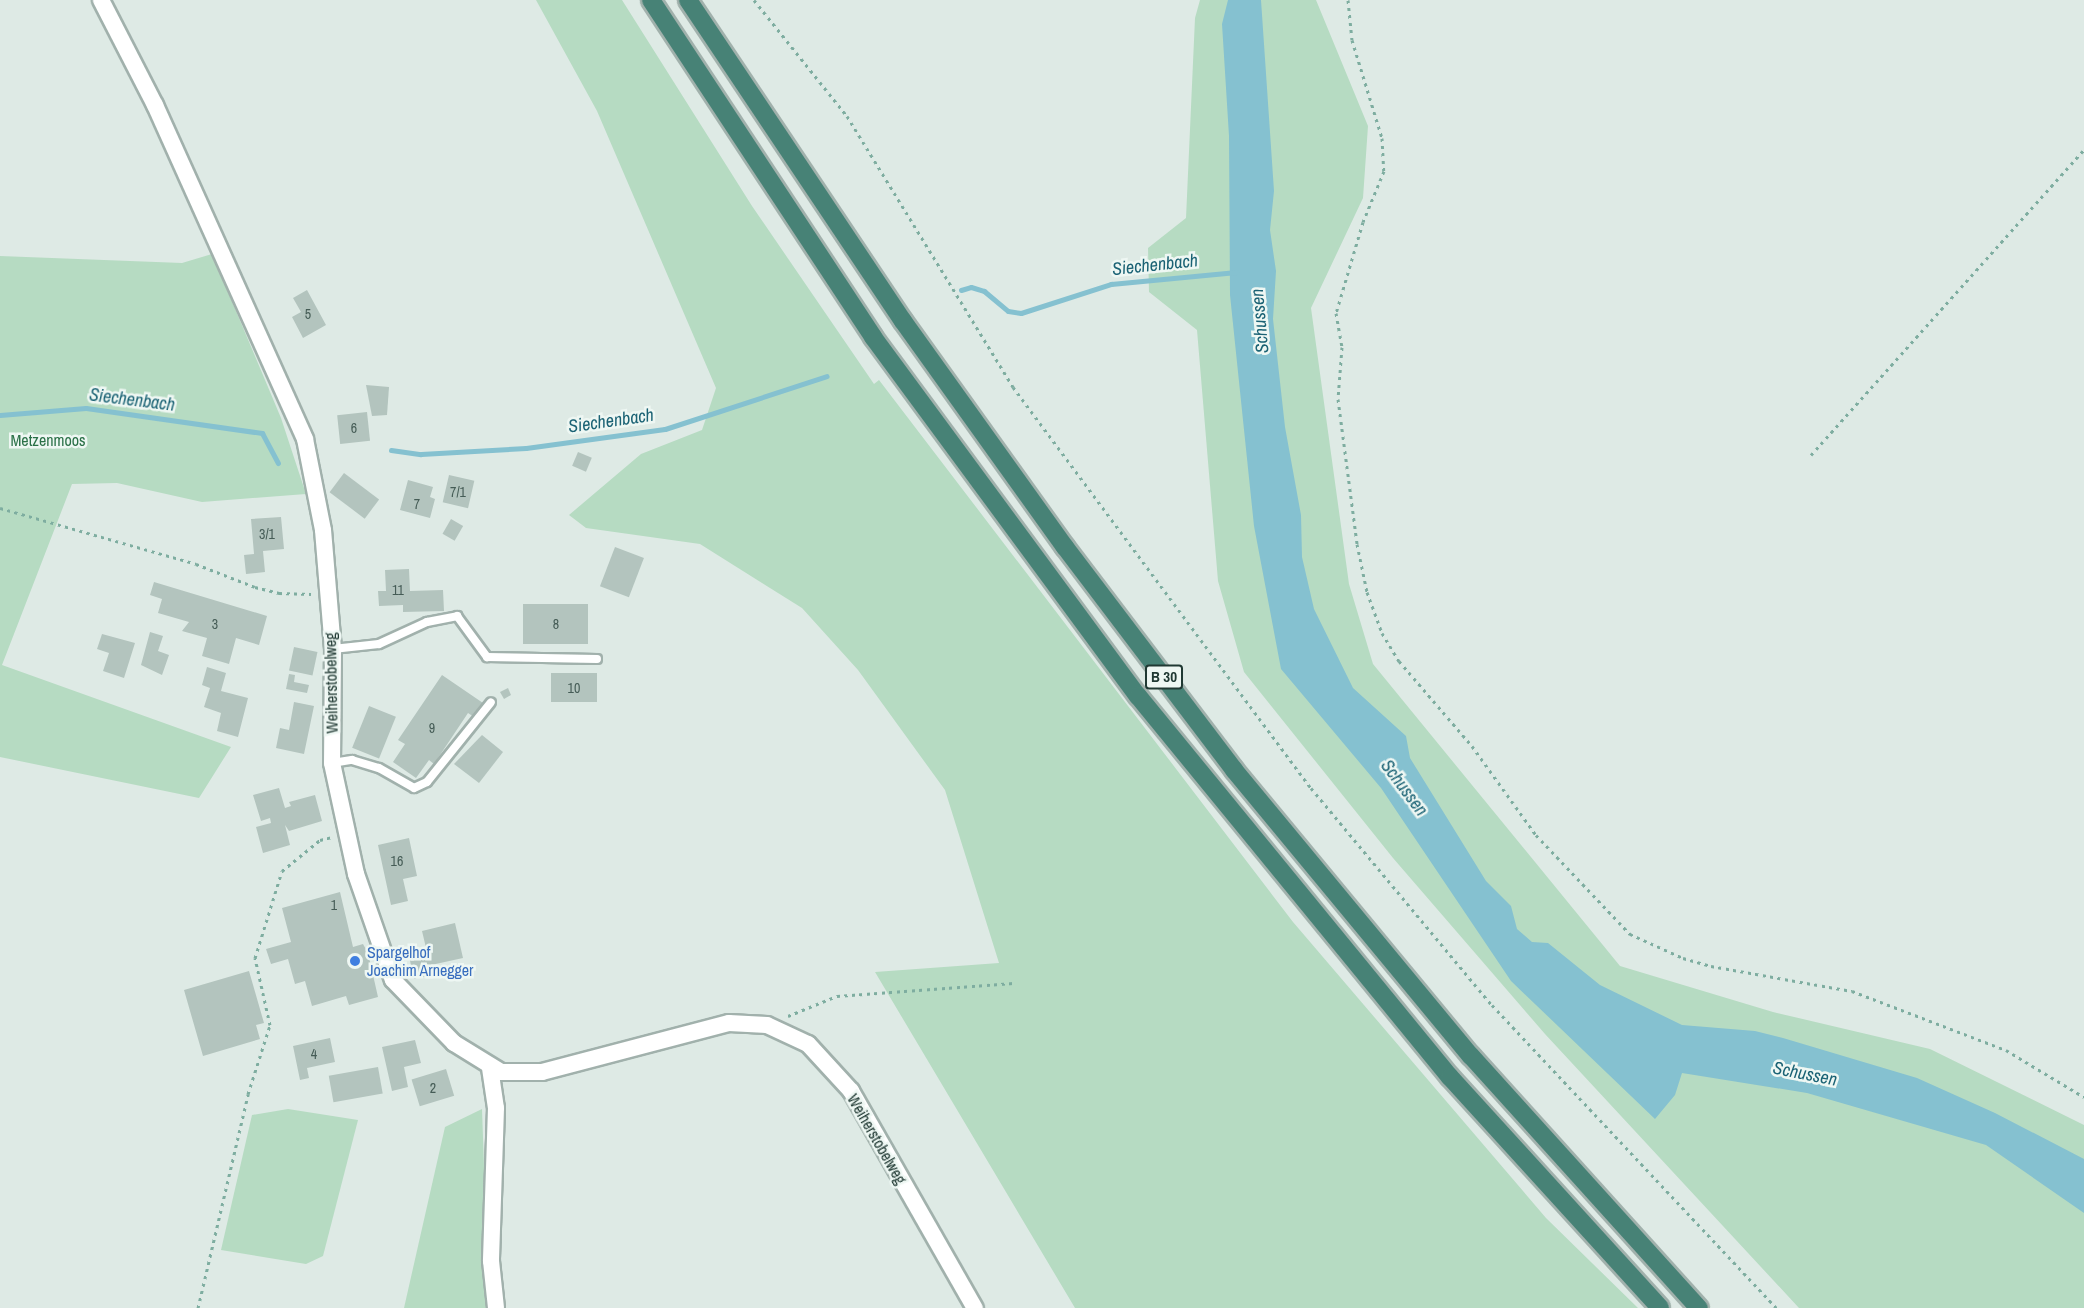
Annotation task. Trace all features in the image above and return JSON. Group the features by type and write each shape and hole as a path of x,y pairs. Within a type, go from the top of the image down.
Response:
{"highway":[{"name":"B 30","path":"651,0 873,337 1138,696 1450,1077 1660,1308"},
{"name":"B 30","path":"688,0 903,321 1065,547 1234,770 1471,1056 1699,1308"}],"street":[{"name":"Weiherstobelweg","path":"101,0 155,105 305,439 323,530 333,650 332,763 345,833 393,980 454,1043 490,1068 501,1072 542,1072 729,1023 767,1025 808,1044 851,1091 975,1308"},
{"path":"490,1068 496,1108 491,1261 496,1308"}],"lane":[{"path":"333,650 379,644 427,622 457,616 487,657 597,659"},
{"path":"332,763 352,760 379,768 414,788 427,782 491,702"}],"path":[{"path":"754,0 847,116 1013,387 1311,789 1492,1005 1777,1308"},
{"path":"1348,0 1352,40 1382,138 1384,171 1363,222 1336,313 1342,347 1338,399 1341,443 1367,592 1382,633 1399,661 1472,746 1536,835 1630,934 1711,966 1852,991 2006,1050 2084,1097"},
{"path":"1811,455 2084,150"},
{"path":"0,508 196,564 271,591 327,594"},
{"path":"198,1308 248,1094 270,1025 255,958 282,871 320,840 345,833"},
{"path":"767,1025 837,996 1014,983"}],"green space":[{"path":"536,0 622,0 752,206 874,384 879,380 1293,922 1546,1218 1638,1308 1075,1308 875,972 999,963 945,790 858,670 802,608 700,544 586,528 569,515 641,454 702,430 716,388 597,111"},
{"path":"1200,0 1316,0 1368,126 1363,198 1311,308 1349,584 1373,664 1620,966 1773,1012 1930,1049 2084,1125 2084,1308 1799,1308 1545,1034 1393,858 1244,672 1218,581 1197,330 1149,292 1148,248 1186,218 1195,18"},
{"name":"Metzenmoos","path":"212,254 281,418 306,494 202,502 117,483 72,484 2,665 231,747 199,798 0,757 0,256 182,263"},
{"path":"288,1109 358,1120 323,1256 306,1264 221,1250 252,1115"},
{"path":"482,1109 489,1308 404,1308 445,1127"}],"water":[{"name":"Schussen","path":"1228,0 1261,0 1274,191 1270,230 1276,271 1273,319 1285,427 1301,515 1302,557 1314,609 1353,688 1406,736 1410,758 1486,881 1511,906 1517,929 1532,942 1548,943 1600,985 1682,1025 1755,1031 1783,1038 1917,1078 1995,1113 2084,1159 2084,1213 1986,1145 1807,1093 1682,1073 1675,1095 1655,1119 1511,981 1381,788 1281,669 1254,526 1230,295 1229,136 1222,24"}],"building":[{"path":"307,290 326,325 303,338 292,317 301,312 293,298"},
{"path":"366,385 389,387 387,415 372,416"},
{"path":"367,412 370,441 340,444 337,415"},
{"path":"578,452 592,458 586,472 572,466"},
{"path":"344,473 379,499 365,519 330,492"},
{"path":"449,475 474,481 468,508 443,502"},
{"path":"408,480 433,487 430,497 435,499 430,518 400,510"},
{"path":"281,517 284,549 263,551 265,572 246,574 244,555 254,554 251,519"},
{"path":"451,519 463,526 455,541 442,534"},
{"path":"615,547 644,558 629,597 600,586"},
{"path":"409,569 410,591 443,590 444,611 403,612 403,605 379,606 378,591 386,591 385,570"},
{"path":"154,582 267,616 259,645 236,638 229,664 202,656 207,638 182,631 189,622 158,613 162,599 150,595"},
{"path":"523,604 588,604 588,644 523,644"},
{"path":"150,632 163,636 158,651 169,655 162,675 141,665"},
{"path":"102,634 135,643 124,678 103,671 109,653 97,649"},
{"path":"294,647 317,652 312,675 289,670"},
{"path":"207,667 226,673 221,691 248,698 238,737 217,731 221,713 204,707 210,688 202,685"},
{"path":"551,673 597,673 597,702 551,702"},
{"path":"289,674 295,675 294,682 309,685 307,693 286,689"},
{"path":"442,675 483,703 474,717 468,713 434,764 429,760 416,778 393,762 405,744 398,740"},
{"path":"508,688 511,695 504,699 500,692"},
{"path":"294,702 314,706 304,754 276,748 280,728 289,730"},
{"path":"369,706 396,717 379,759 352,748"},
{"path":"482,735 503,752 479,783 454,764"},
{"path":"279,788 285,808 291,806 289,802 315,795 322,821 289,831 285,825 290,845 263,853 256,827 271,823 270,818 261,821 253,795"},
{"path":"409,838 417,876 403,879 408,901 391,905 378,845"},
{"path":"340,892 353,947 363,944 368,953 378,997 349,1005 346,996 312,1006 305,981 295,984 288,959 271,964 266,949 291,942 282,908"},
{"path":"455,923 463,958 431,965 433,975 414,979 409,956 427,952 422,931"},
{"path":"249,971 264,1023 256,1025 260,1039 203,1056 184,990"},
{"path":"330,1038 335,1062 307,1068 309,1078 300,1080 293,1046"},
{"path":"415,1040 421,1063 404,1067 408,1087 392,1091 382,1047"},
{"path":"378,1067 383,1094 333,1102 329,1076"},
{"path":"446,1069 454,1096 420,1106 412,1080"}],"waterway":[{"name":"Siechenbach","path":"961,290 971,287 984,291 1008,311 1021,313 1111,284 1236,272"},
{"name":"Siechenbach","path":"391,450 421,454 526,448 665,429 827,376"},
{"name":"Siechenbach","path":"0,415 86,408 262,433 278,463"}],"place":[{"name":"Spargelhof Joachim Arnegger","path":"355,961"}]}
